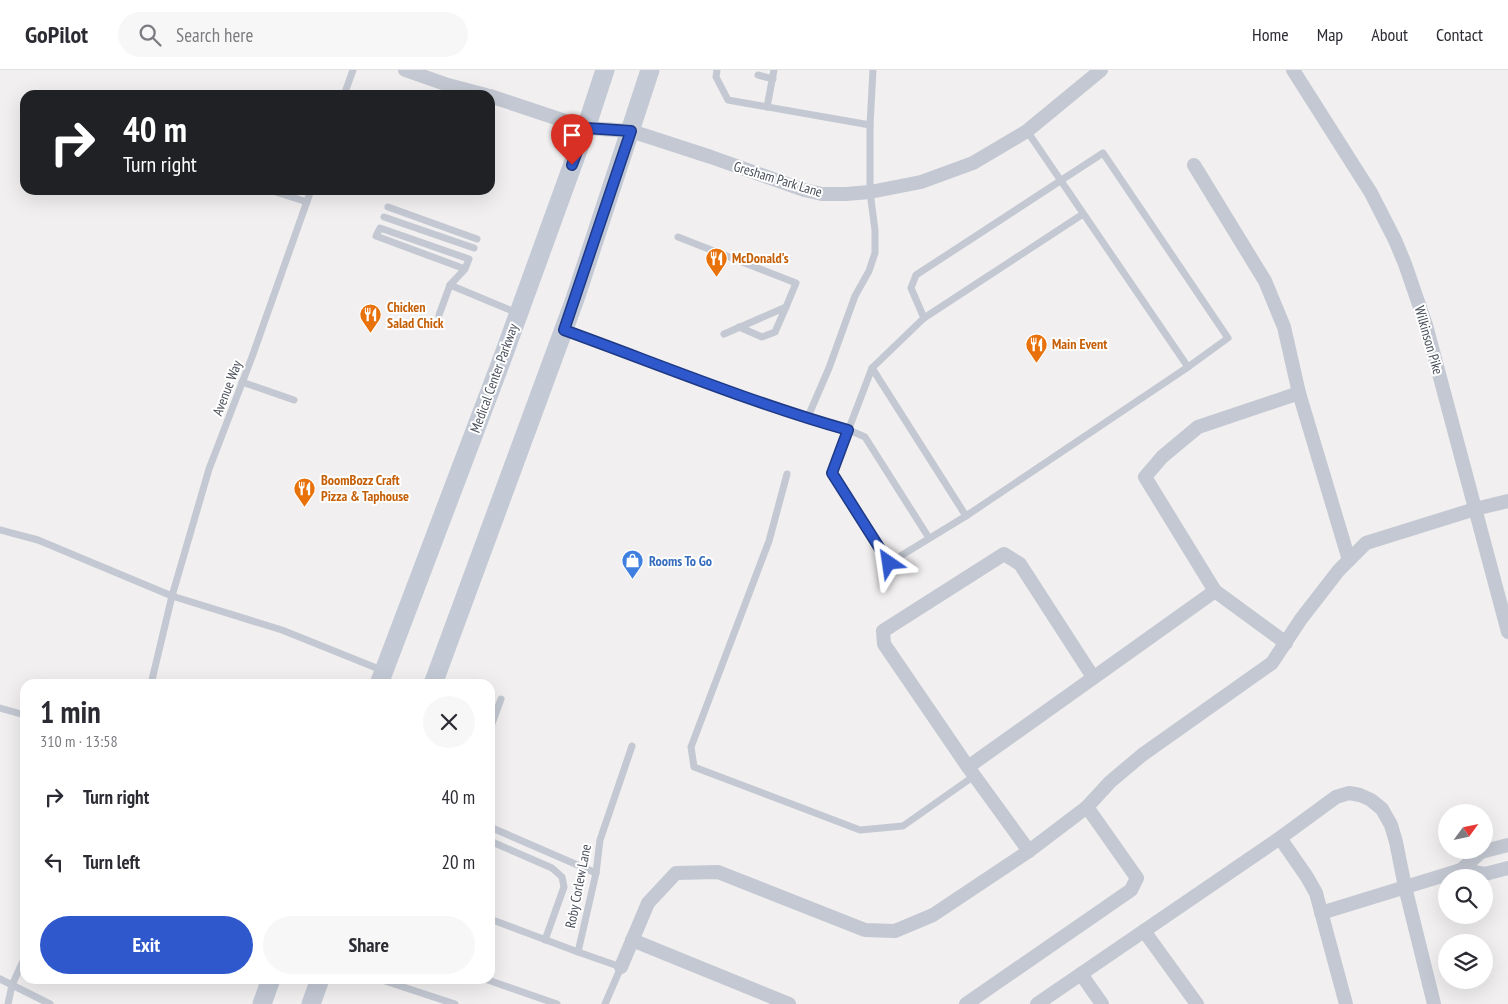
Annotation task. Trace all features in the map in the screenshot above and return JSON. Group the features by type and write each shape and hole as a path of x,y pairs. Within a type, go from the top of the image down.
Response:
{"main road":[{"name":"Medical Center Parkway","path":"381,677 501,362 586,128 605,70"},
{"path":"435,679 564,330 650,70"},
{"path":"262,1004 269,984"},
{"path":"311,1004 318,984"}],"street":[{"path":"405,70 467,90"},
{"name":"Gresham Park Lane","path":"495,98 586,128 631,131 804,190 822,194 870,192 921,182 973,163 1027,131 1101,70"},
{"name":"Wilkinson Pike","path":"1293,70 1370,194 1395,240 1405,264 1426,325 1508,632"},
{"path":"1194,165 1265,281 1284,327 1299,393 1349,560"},
{"path":"1286,643 1215,590 1145,477 1162,457 1198,428 1299,393"},
{"path":"620,967 648,903 676,873 718,872 865,930 895,932 933,915 1029,851 1087,808 1110,782 1142,755 1272,663 1301,619 1333,577 1366,543 1474,509 1508,501"},
{"path":"1029,851 971,771 884,644 883,631 1004,554 1020,564 1093,677"},
{"path":"971,771 1093,677 1215,590"},
{"path":"1037,1004 1280,838 1336,797 1348,794 1360,795 1371,800 1382,809 1391,825 1434,1004"},
{"path":"966,1004 1131,890 1137,878 1087,808"},
{"path":"1280,838 1308,877 1316,893 1346,1004"},
{"path":"1462,869 1481,852 1508,845"},
{"path":"1493,872 1508,868"},
{"path":"1322,913 1438,877"},
{"path":"1144,931 1197,1004"},
{"path":"632,940 789,1004"},
{"path":"1081,974 1102,1004"}],"lane":[{"path":"346,90 353,70"},
{"path":"717,70 716,77 728,100 870,125"},
{"path":"768,107 774,70"},
{"path":"807,419 829,368 854,296 869,270 875,254 875,230 870,192 872,70"},
{"path":"758,75 773,79"},
{"path":"1027,131 1188,366"},
{"path":"924,318 911,288 916,275 1103,153 1228,338 966,516 889,563 832,473 872,368 924,318 1084,214"},
{"path":"285,195 307,202"},
{"name":"Avenue Way","path":"152,679 172,596 209,469 309,195"},
{"path":"388,207 478,239"},
{"path":"384,217 474,248"},
{"path":"439,316 450,285 465,268 469,259 380,228 376,236 465,268"},
{"path":"678,237 796,283 775,332 762,337 739,327"},
{"path":"450,285 518,313"},
{"path":"724,334 786,307"},
{"path":"564,330 807,419 848,430 864,437 929,538"},
{"path":"872,368 966,516"},
{"path":"242,382 294,400"},
{"path":"787,474 769,541 691,747 694,768 860,830 903,826 971,771"},
{"path":"0,530 38,540 172,596 282,630 381,677"},
{"path":"495,715 501,699"},
{"path":"0,708 20,713"},
{"name":"Roby Corlew Lane","path":"578,952 596,873 600,840 632,746"},
{"path":"495,829 596,873"},
{"path":"495,843 552,868 562,877 564,887 545,940"},
{"path":"495,921 620,967 605,1004"},
{"path":"8,1004 12,985 20,968"},
{"path":"0,979 50,1004"},
{"path":"495,982 557,1004"},
{"path":"394,984 455,1004"}],"place":[{"name":"McDonald's","path":"716,277"},
{"name":"Chicken Salad Chick","path":"371,334"},
{"name":"Main Event","path":"1036,363"},
{"name":"BoomBozz Craft Pizza & Taphouse","path":"305,507"},
{"name":"Rooms To Go","path":"633,580"}],"route":[{"path":"572,165 586,128 631,131 564,330 764,404 807,419 848,430 832,473 889,563"}]}
